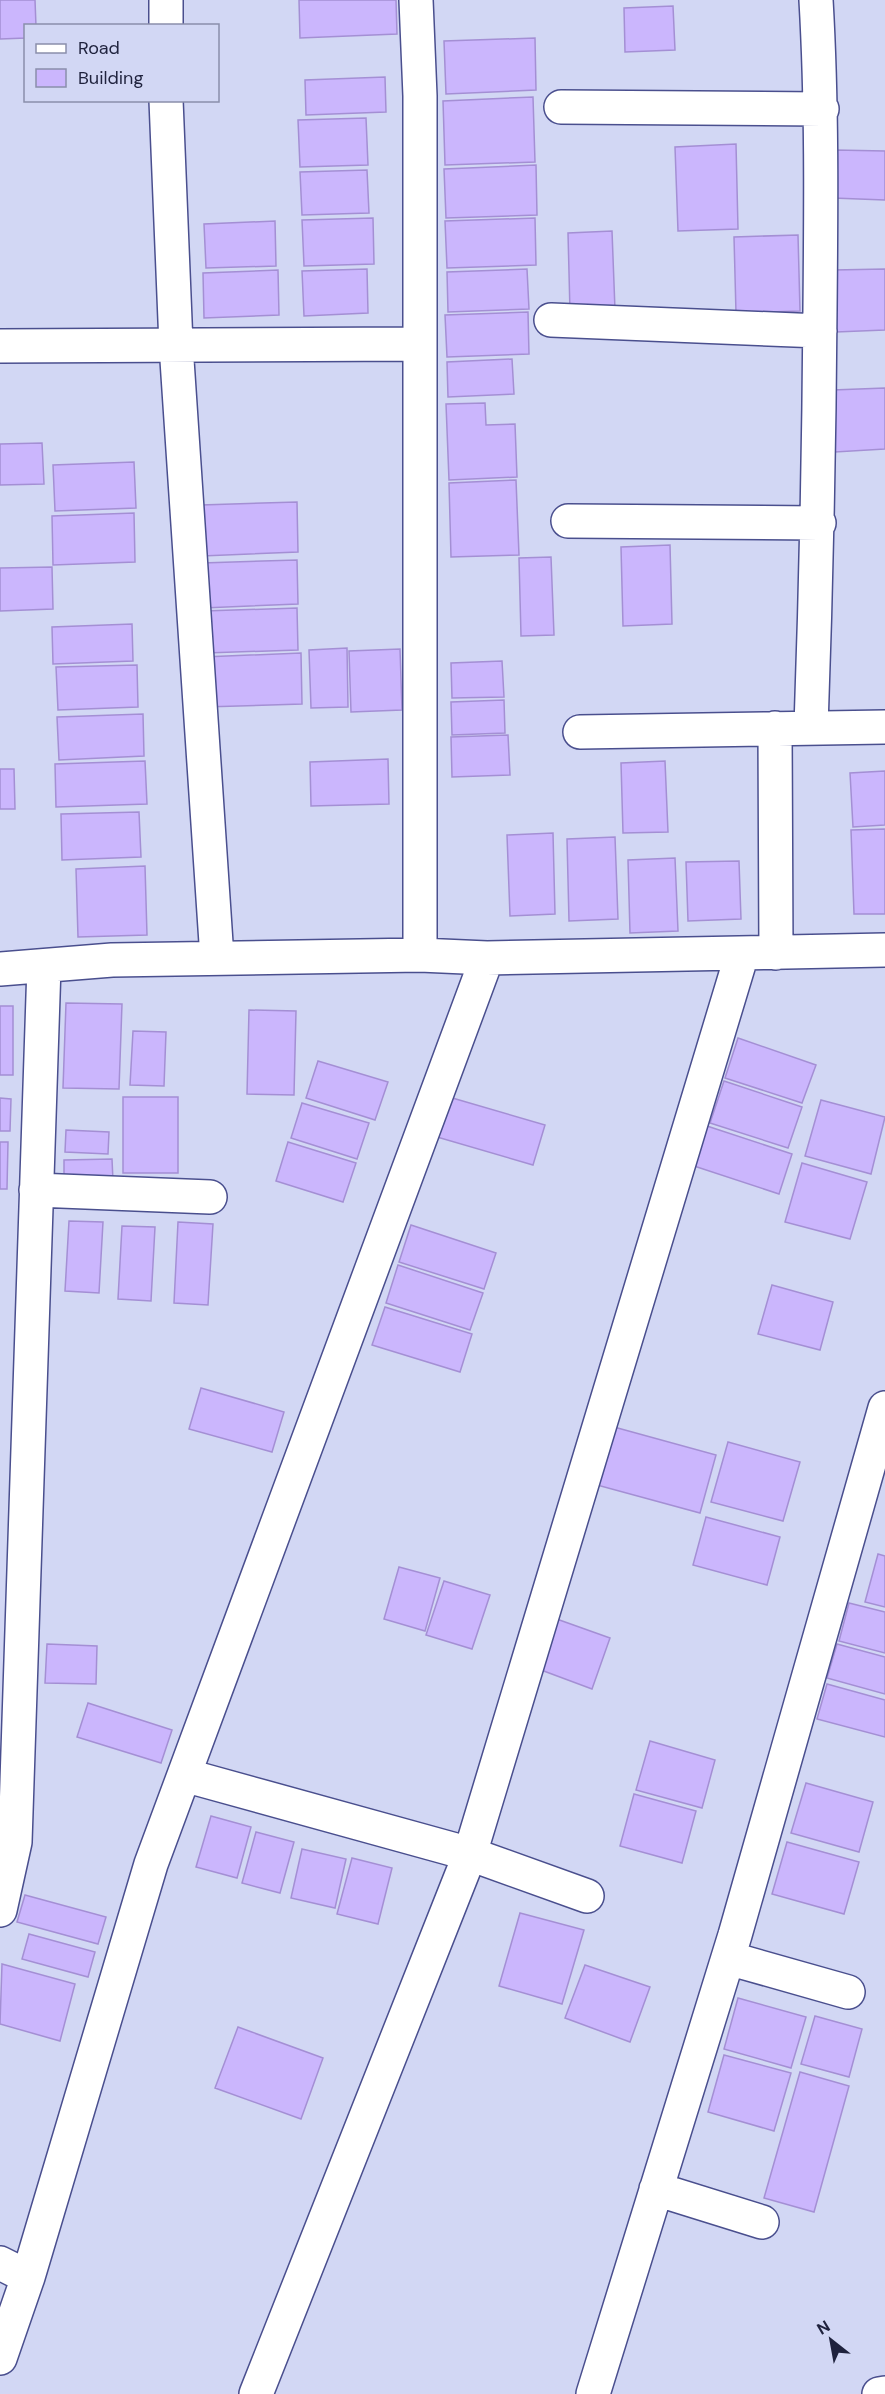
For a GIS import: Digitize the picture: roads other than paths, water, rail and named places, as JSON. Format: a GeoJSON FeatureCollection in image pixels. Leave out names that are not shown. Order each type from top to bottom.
{"type":"FeatureCollection","features":[{"type":"Feature","properties":{"kind":"street"},"geometry":{"type":"LineString","coordinates":[[166,0],[166,24]]}},
{"type":"Feature","properties":{"kind":"street"},"geometry":{"type":"LineString","coordinates":[[416,0],[420,96],[418,344],[420,955]]}},
{"type":"Feature","properties":{"kind":"street"},"geometry":{"type":"LineString","coordinates":[[811,727],[819,523],[822,109],[816,0]]}},
{"type":"Feature","properties":{"kind":"street"},"geometry":{"type":"LineString","coordinates":[[166,102],[176,345],[217,958]]}},
{"type":"Feature","properties":{"kind":"street"},"geometry":{"type":"LineString","coordinates":[[561,107],[822,109]]}},
{"type":"Feature","properties":{"kind":"street"},"geometry":{"type":"LineString","coordinates":[[551,320],[820,332]]}},
{"type":"Feature","properties":{"kind":"street"},"geometry":{"type":"LineString","coordinates":[[0,346],[418,344]]}},
{"type":"Feature","properties":{"kind":"street"},"geometry":{"type":"LineString","coordinates":[[568,522],[819,523]]}},
{"type":"Feature","properties":{"kind":"street"},"geometry":{"type":"LineString","coordinates":[[580,732],[885,727]]}},
{"type":"Feature","properties":{"kind":"street"},"geometry":{"type":"LineString","coordinates":[[775,728],[776,953]]}},
{"type":"Feature","properties":{"kind":"street"},"geometry":{"type":"LineString","coordinates":[[0,969],[112,960],[420,955],[487,958],[885,950]]}},
{"type":"Feature","properties":{"kind":"street"},"geometry":{"type":"LineString","coordinates":[[256,2394],[470,1854],[742,954]]}},
{"type":"Feature","properties":{"kind":"street"},"geometry":{"type":"LineString","coordinates":[[0,2358],[14,2270],[151,1864],[487,958]]}},
{"type":"Feature","properties":{"kind":"street"},"geometry":{"type":"LineString","coordinates":[[0,1910],[15,1842],[44,966]]}},
{"type":"Feature","properties":{"kind":"street"},"geometry":{"type":"LineString","coordinates":[[36,1190],[210,1197]]}},
{"type":"Feature","properties":{"kind":"street"},"geometry":{"type":"LineString","coordinates":[[593,2394],[728,1958],[885,1408]]}},
{"type":"Feature","properties":{"kind":"street"},"geometry":{"type":"LineString","coordinates":[[184,1775],[470,1854],[586,1896]]}},
{"type":"Feature","properties":{"kind":"street"},"geometry":{"type":"LineString","coordinates":[[728,1958],[848,1992]]}},
{"type":"Feature","properties":{"kind":"street"},"geometry":{"type":"LineString","coordinates":[[656,2189],[762,2222]]}},
{"type":"Feature","properties":{"kind":"street"},"geometry":{"type":"LineString","coordinates":[[879,2394],[885,2393]]}}]}
